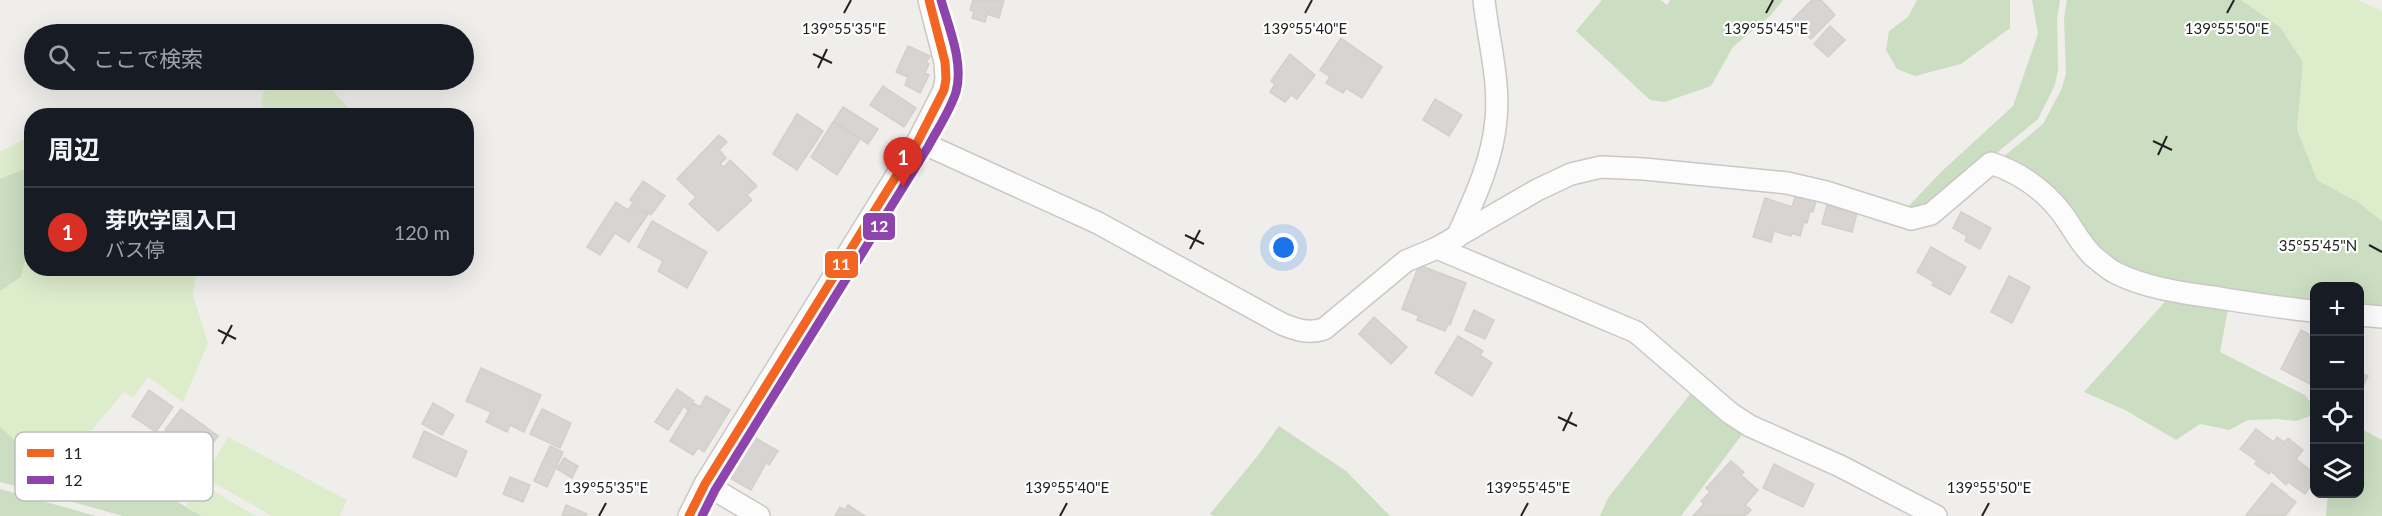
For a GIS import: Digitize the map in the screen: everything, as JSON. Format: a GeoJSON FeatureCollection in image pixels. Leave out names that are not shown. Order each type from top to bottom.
{"type":"FeatureCollection","features":[{"type":"Feature","properties":{"kind":"street"},"geometry":{"type":"LineString","coordinates":[[689,516],[705,484],[918,141],[944,90],[945,62],[929,0]]}},
{"type":"Feature","properties":{"kind":"street"},"geometry":{"type":"LineString","coordinates":[[1457,237],[1476,196],[1494,142],[1497,118],[1484,0]]}},
{"type":"Feature","properties":{"kind":"street"},"geometry":{"type":"LineString","coordinates":[[918,141],[1098,223],[1282,324],[1302,332],[1324,329],[1406,261],[1437,248],[1537,190],[1571,174],[1601,167],[1787,183],[1826,192],[1911,219],[1931,214],[1991,163],[2012,170],[2048,196],[2065,217],[2075,235],[2114,273],[2168,290],[2283,309],[2310,311]]}},
{"type":"Feature","properties":{"kind":"street"},"geometry":{"type":"LineString","coordinates":[[1437,248],[1636,333],[1730,413],[1750,426],[1839,465],[1935,516]]}},
{"type":"Feature","properties":{"kind":"street"},"geometry":{"type":"LineString","coordinates":[[2364,315],[2382,316]]}},
{"type":"Feature","properties":{"kind":"street"},"geometry":{"type":"LineString","coordinates":[[705,484],[759,516]]}},
{"type":"Feature","properties":{"kind":"green space"},"geometry":{"type":"Polygon","coordinates":[[[1602,0],[1661,0],[1667,5],[1670,0],[1783,0],[1771,15],[1733,47],[1711,86],[1665,102],[1650,100],[1576,31],[1602,0]]]}},
{"type":"Feature","properties":{"kind":"green space"},"geometry":{"type":"Polygon","coordinates":[[[1917,0],[2010,0],[2010,28],[1961,64],[1915,76],[1897,69],[1886,50],[1889,31],[1908,17],[1917,0]]]}},
{"type":"Feature","properties":{"kind":"green space"},"geometry":{"type":"Polygon","coordinates":[[[2032,0],[2060,0],[2057,19],[2058,70],[2055,85],[2038,119],[1930,208],[1904,211],[1941,172],[2013,106],[2038,34],[2032,0]]]}},
{"type":"Feature","properties":{"kind":"green space"},"geometry":{"type":"Polygon","coordinates":[[[2067,0],[2241,0],[2280,27],[2303,62],[2297,129],[2317,180],[2358,202],[2382,221],[2382,313],[2364,311],[2364,282],[2310,282],[2310,304],[2127,274],[1997,162],[2043,124],[2062,88],[2066,73],[2064,18],[2067,0]]]}},
{"type":"Feature","properties":{"kind":"green space"},"geometry":{"type":"Polygon","coordinates":[[[2241,0],[2357,0],[2382,11],[2382,221],[2358,202],[2317,180],[2297,129],[2303,62],[2280,27],[2241,0]]]}},
{"type":"Feature","properties":{"kind":"green space"},"geometry":{"type":"Polygon","coordinates":[[[266,90],[332,90],[349,108],[263,108],[261,104],[263,93],[266,90]]]}},
{"type":"Feature","properties":{"kind":"green space"},"geometry":{"type":"Polygon","coordinates":[[[24,139],[24,170],[0,179],[0,152],[24,139]]]}},
{"type":"Feature","properties":{"kind":"green space"},"geometry":{"type":"Polygon","coordinates":[[[24,170],[24,264],[21,277],[0,291],[0,179],[24,170]]]}},
{"type":"Feature","properties":{"kind":"green space"},"geometry":{"type":"Polygon","coordinates":[[[24,264],[24,276],[196,276],[193,295],[208,343],[183,402],[148,377],[133,398],[124,392],[90,432],[15,432],[15,440],[0,427],[0,291],[21,277],[24,264]]]}},
{"type":"Feature","properties":{"kind":"green space"},"geometry":{"type":"Polygon","coordinates":[[[2171,295],[2229,304],[2220,352],[2305,395],[2310,402],[2310,416],[2296,421],[2248,420],[2229,430],[2200,424],[2176,440],[2125,410],[2084,392],[2171,295]]]}},
{"type":"Feature","properties":{"kind":"green space"},"geometry":{"type":"Polygon","coordinates":[[[1695,388],[1747,428],[1681,516],[1600,516],[1608,498],[1695,388]]]}},
{"type":"Feature","properties":{"kind":"green space"},"geometry":{"type":"Polygon","coordinates":[[[1279,426],[1346,471],[1390,516],[1213,516],[1210,514],[1279,426]]]}},
{"type":"Feature","properties":{"kind":"green space"},"geometry":{"type":"Polygon","coordinates":[[[0,427],[15,440],[15,486],[0,482],[0,427]]]}},
{"type":"Feature","properties":{"kind":"green space"},"geometry":{"type":"Polygon","coordinates":[[[2364,430],[2382,440],[2382,516],[2326,516],[2328,498],[2364,498],[2364,430]]]}},
{"type":"Feature","properties":{"kind":"green space"},"geometry":{"type":"Polygon","coordinates":[[[228,437],[347,500],[340,516],[272,516],[213,482],[213,462],[228,437]]]}},
{"type":"Feature","properties":{"kind":"green space"},"geometry":{"type":"Polygon","coordinates":[[[0,489],[15,493],[15,501],[43,501],[96,516],[0,516],[0,489]]]}},
{"type":"Feature","properties":{"kind":"green space"},"geometry":{"type":"Polygon","coordinates":[[[213,491],[256,516],[201,516],[186,506],[189,501],[213,501],[213,491]]]}},
{"type":"Feature","properties":{"kind":"green space"},"geometry":{"type":"Polygon","coordinates":[[[69,501],[176,501],[201,516],[123,516],[69,501]]]}},
{"type":"Feature","properties":{"kind":"building"},"geometry":{"type":"Polygon","coordinates":[[[973,0],[1004,0],[999,18],[987,14],[985,22],[972,18],[974,11],[970,10],[973,0]]]}},
{"type":"Feature","properties":{"kind":"building"},"geometry":{"type":"Polygon","coordinates":[[[1812,0],[1821,0],[1835,15],[1811,39],[1792,20],[1812,0]]]}},
{"type":"Feature","properties":{"kind":"building"},"geometry":{"type":"Polygon","coordinates":[[[1830,26],[1845,40],[1828,57],[1814,44],[1830,26]]]}},
{"type":"Feature","properties":{"kind":"building"},"geometry":{"type":"Polygon","coordinates":[[[1341,38],[1382,67],[1362,98],[1346,88],[1343,93],[1326,83],[1330,77],[1320,70],[1341,38]]]}},
{"type":"Feature","properties":{"kind":"building"},"geometry":{"type":"Polygon","coordinates":[[[908,46],[930,56],[926,63],[929,64],[925,73],[929,75],[920,93],[905,85],[908,77],[896,72],[908,46]]]}},
{"type":"Feature","properties":{"kind":"building"},"geometry":{"type":"Polygon","coordinates":[[[1290,54],[1315,75],[1297,99],[1291,95],[1285,102],[1270,92],[1275,84],[1271,81],[1290,54]]]}},
{"type":"Feature","properties":{"kind":"building"},"geometry":{"type":"Polygon","coordinates":[[[883,86],[916,108],[904,127],[870,105],[883,86]]]}},
{"type":"Feature","properties":{"kind":"building"},"geometry":{"type":"Polygon","coordinates":[[[1435,99],[1462,115],[1449,136],[1423,120],[1435,99]]]}},
{"type":"Feature","properties":{"kind":"building"},"geometry":{"type":"Polygon","coordinates":[[[843,107],[878,129],[868,144],[834,121],[843,107]]]}},
{"type":"Feature","properties":{"kind":"building"},"geometry":{"type":"Polygon","coordinates":[[[797,114],[823,131],[797,170],[773,154],[797,114]]]}},
{"type":"Feature","properties":{"kind":"building"},"geometry":{"type":"Polygon","coordinates":[[[833,122],[860,139],[837,175],[811,157],[833,122]]]}},
{"type":"Feature","properties":{"kind":"building"},"geometry":{"type":"Polygon","coordinates":[[[719,135],[727,142],[719,150],[726,158],[720,164],[724,167],[730,160],[757,186],[747,195],[752,200],[718,231],[689,204],[696,197],[677,179],[719,135]]]}},
{"type":"Feature","properties":{"kind":"building"},"geometry":{"type":"Polygon","coordinates":[[[643,181],[665,196],[651,215],[630,200],[643,181]]]}},
{"type":"Feature","properties":{"kind":"building"},"geometry":{"type":"Polygon","coordinates":[[[1797,191],[1817,197],[1813,212],[1810,211],[1807,223],[1804,222],[1800,236],[1774,231],[1771,242],[1753,237],[1765,198],[1792,207],[1797,191]]]}},
{"type":"Feature","properties":{"kind":"building"},"geometry":{"type":"Polygon","coordinates":[[[616,202],[628,210],[632,204],[648,214],[629,242],[615,233],[600,255],[587,247],[616,202]]]}},
{"type":"Feature","properties":{"kind":"building"},"geometry":{"type":"Polygon","coordinates":[[[1827,205],[1857,213],[1852,232],[1822,224],[1827,205]]]}},
{"type":"Feature","properties":{"kind":"building"},"geometry":{"type":"Polygon","coordinates":[[[1961,212],[1991,228],[1980,249],[1965,241],[1967,236],[1953,228],[1961,212]]]}},
{"type":"Feature","properties":{"kind":"building"},"geometry":{"type":"Polygon","coordinates":[[[652,221],[707,252],[687,288],[658,271],[663,261],[638,247],[652,221]]]}},
{"type":"Feature","properties":{"kind":"building"},"geometry":{"type":"Polygon","coordinates":[[[1931,247],[1966,267],[1950,295],[1932,285],[1934,282],[1917,272],[1931,247]]]}},
{"type":"Feature","properties":{"kind":"building"},"geometry":{"type":"Polygon","coordinates":[[[1419,265],[1466,283],[1450,325],[1448,324],[1445,331],[1417,320],[1419,316],[1402,309],[1419,265]]]}},
{"type":"Feature","properties":{"kind":"building"},"geometry":{"type":"Polygon","coordinates":[[[2009,276],[2030,287],[2012,323],[1991,312],[2009,276]]]}},
{"type":"Feature","properties":{"kind":"building"},"geometry":{"type":"Polygon","coordinates":[[[1474,310],[1494,320],[1485,339],[1465,330],[1474,310]]]}},
{"type":"Feature","properties":{"kind":"building"},"geometry":{"type":"Polygon","coordinates":[[[1374,317],[1407,347],[1391,364],[1359,334],[1374,317]]]}},
{"type":"Feature","properties":{"kind":"building"},"geometry":{"type":"Polygon","coordinates":[[[2301,330],[2310,335],[2310,384],[2281,369],[2301,330]]]}},
{"type":"Feature","properties":{"kind":"building"},"geometry":{"type":"Polygon","coordinates":[[[1458,336],[1483,351],[1480,355],[1492,363],[1472,396],[1435,373],[1458,336]]]}},
{"type":"Feature","properties":{"kind":"building"},"geometry":{"type":"Polygon","coordinates":[[[481,368],[541,395],[524,432],[510,425],[507,432],[486,422],[491,412],[466,401],[481,368]]]}},
{"type":"Feature","properties":{"kind":"building"},"geometry":{"type":"Polygon","coordinates":[[[677,389],[694,401],[688,410],[684,406],[668,430],[655,422],[677,389]]]}},
{"type":"Feature","properties":{"kind":"building"},"geometry":{"type":"Polygon","coordinates":[[[149,390],[173,407],[156,432],[132,416],[149,390]]]}},
{"type":"Feature","properties":{"kind":"building"},"geometry":{"type":"Polygon","coordinates":[[[706,396],[730,410],[704,452],[698,448],[693,455],[670,441],[693,403],[700,407],[706,396]]]}},
{"type":"Feature","properties":{"kind":"building"},"geometry":{"type":"Polygon","coordinates":[[[433,403],[454,415],[442,435],[422,424],[433,403]]]}},
{"type":"Feature","properties":{"kind":"building"},"geometry":{"type":"Polygon","coordinates":[[[181,409],[213,432],[168,432],[165,430],[181,409]]]}},
{"type":"Feature","properties":{"kind":"building"},"geometry":{"type":"Polygon","coordinates":[[[542,409],[571,423],[560,448],[530,434],[542,409]]]}},
{"type":"Feature","properties":{"kind":"building"},"geometry":{"type":"Polygon","coordinates":[[[2256,429],[2274,442],[2277,437],[2284,442],[2288,438],[2303,450],[2296,459],[2310,470],[2310,487],[2305,494],[2288,482],[2286,485],[2271,471],[2269,474],[2255,464],[2257,461],[2240,449],[2256,429]]]}},
{"type":"Feature","properties":{"kind":"building"},"geometry":{"type":"Polygon","coordinates":[[[424,431],[467,451],[456,477],[413,457],[424,431]]]}},
{"type":"Feature","properties":{"kind":"building"},"geometry":{"type":"Polygon","coordinates":[[[213,432],[218,436],[213,443],[213,432]]]}},
{"type":"Feature","properties":{"kind":"building"},"geometry":{"type":"Polygon","coordinates":[[[754,437],[778,451],[769,465],[766,463],[751,490],[730,478],[754,437]]]}},
{"type":"Feature","properties":{"kind":"building"},"geometry":{"type":"Polygon","coordinates":[[[550,446],[563,452],[547,487],[534,481],[550,446]]]}},
{"type":"Feature","properties":{"kind":"building"},"geometry":{"type":"Polygon","coordinates":[[[564,458],[578,466],[572,478],[557,469],[564,458]]]}},
{"type":"Feature","properties":{"kind":"building"},"geometry":{"type":"Polygon","coordinates":[[[1731,461],[1744,472],[1741,475],[1758,490],[1745,505],[1751,510],[1745,516],[1693,516],[1704,504],[1701,501],[1710,492],[1706,488],[1731,461]]]}},
{"type":"Feature","properties":{"kind":"building"},"geometry":{"type":"Polygon","coordinates":[[[1774,464],[1814,484],[1803,507],[1763,488],[1774,464]]]}},
{"type":"Feature","properties":{"kind":"building"},"geometry":{"type":"Polygon","coordinates":[[[510,477],[530,485],[523,502],[503,494],[510,477]]]}},
{"type":"Feature","properties":{"kind":"building"},"geometry":{"type":"Polygon","coordinates":[[[2272,483],[2296,502],[2285,516],[2246,515],[2272,483]]]}},
{"type":"Feature","properties":{"kind":"building"},"geometry":{"type":"Polygon","coordinates":[[[566,505],[587,514],[586,516],[562,516],[566,505]]]}},
{"type":"Feature","properties":{"kind":"building"},"geometry":{"type":"Polygon","coordinates":[[[848,505],[865,516],[835,516],[840,507],[845,510],[848,505]]]}},
{"type":"Feature","properties":{"kind":"transit line","name":"11"},"geometry":{"type":"LineString","coordinates":[[689,516],[705,484],[918,141],[944,90],[945,62],[929,0]]}},
{"type":"Feature","properties":{"kind":"transit line","name":"12"},"geometry":{"type":"LineString","coordinates":[[702,516],[715,490],[928,147],[950,106],[956,92],[958,69],[941,0]]}},
{"type":"Feature","properties":{"kind":"place","name":"芽吹学園入口"},"geometry":{"type":"Point","coordinates":[903,187]}}]}
